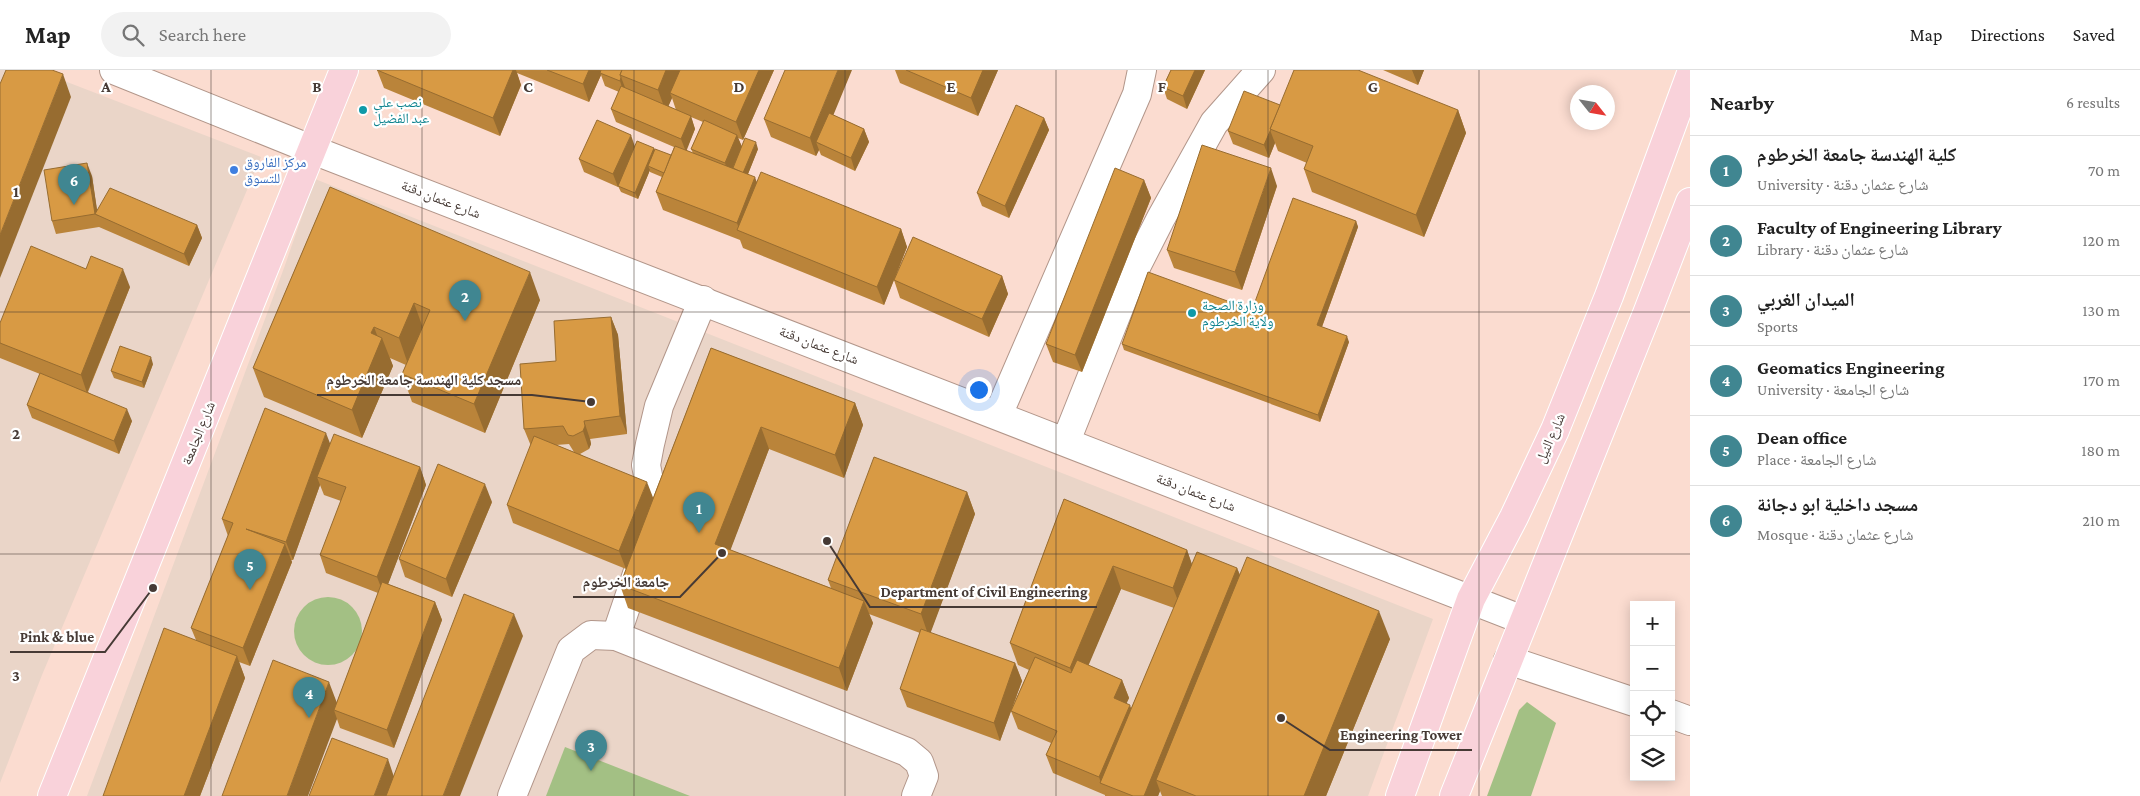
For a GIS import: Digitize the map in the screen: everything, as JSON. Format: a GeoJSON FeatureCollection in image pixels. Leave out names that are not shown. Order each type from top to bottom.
{"type":"FeatureCollection","features":[{"type":"Feature","properties":{"kind":"main road","name":"شارع الجامعة"},"geometry":{"type":"LineString","coordinates":[[52,796],[344,70]]}},
{"type":"Feature","properties":{"kind":"main road","name":"شارع النيل"},"geometry":{"type":"LineString","coordinates":[[1400,796],[1471,599],[1514,517],[1555,430],[1608,296],[1690,76]]}},
{"type":"Feature","properties":{"kind":"main road"},"geometry":{"type":"LineString","coordinates":[[1454,796],[1690,202]]}},
{"type":"Feature","properties":{"kind":"street","name":"شارع عثمان دقنة"},"geometry":{"type":"LineString","coordinates":[[114,70],[313,150],[1523,620]]}},
{"type":"Feature","properties":{"kind":"street"},"geometry":{"type":"LineString","coordinates":[[998,415],[1137,94],[1142,70]]}},
{"type":"Feature","properties":{"kind":"street"},"geometry":{"type":"LineString","coordinates":[[1066,442],[1132,273],[1214,122],[1261,70]]}},
{"type":"Feature","properties":{"kind":"street"},"geometry":{"type":"LineString","coordinates":[[616,636],[658,512],[658,497],[649,481],[646,465],[659,406],[703,300]]}},
{"type":"Feature","properties":{"kind":"street"},"geometry":{"type":"LineString","coordinates":[[512,796],[571,650],[591,635],[616,636],[907,752],[919,762],[924,776],[916,796]]}},
{"type":"Feature","properties":{"kind":"street"},"geometry":{"type":"LineString","coordinates":[[1508,660],[1630,701]]}},
{"type":"Feature","properties":{"kind":"street"},"geometry":{"type":"LineString","coordinates":[[1675,715],[1690,721]]}},
{"type":"Feature","properties":{"kind":"shaded area"},"geometry":{"type":"Polygon","coordinates":[[[0,70],[36,70],[261,157],[42,675],[0,783],[0,70]]]}},
{"type":"Feature","properties":{"kind":"shaded area"},"geometry":{"type":"Polygon","coordinates":[[[315,179],[1433,619],[1368,796],[87,796],[284,268],[315,179]]]}},
{"type":"Feature","properties":{"kind":"green space"},"geometry":{"type":"Polygon","coordinates":[[[328,597],[341,599],[352,607],[360,618],[362,631],[360,644],[352,655],[341,663],[328,665],[315,663],[304,655],[296,644],[294,631],[296,618],[304,607],[315,599],[328,597]]]}},
{"type":"Feature","properties":{"kind":"green space"},"geometry":{"type":"Polygon","coordinates":[[[1527,702],[1556,723],[1531,796],[1487,796],[1519,710],[1527,702]]]}},
{"type":"Feature","properties":{"kind":"green space"},"geometry":{"type":"Polygon","coordinates":[[[565,747],[690,796],[546,796],[565,747]]]}},
{"type":"Feature","properties":{"kind":"building"},"geometry":{"type":"Polygon","coordinates":[[[6,70],[52,70],[63,74],[0,235],[0,84],[6,70]]]}},
{"type":"Feature","properties":{"kind":"building"},"geometry":{"type":"Polygon","coordinates":[[[377,70],[513,70],[493,118],[377,70]]]}},
{"type":"Feature","properties":{"kind":"building"},"geometry":{"type":"Polygon","coordinates":[[[547,70],[589,70],[583,84],[547,70]]]}},
{"type":"Feature","properties":{"kind":"building"},"geometry":{"type":"Polygon","coordinates":[[[601,70],[622,70],[620,81],[600,73],[601,70]]]}},
{"type":"Feature","properties":{"kind":"building"},"geometry":{"type":"Polygon","coordinates":[[[622,70],[666,70],[658,90],[620,75],[622,70]]]}},
{"type":"Feature","properties":{"kind":"building"},"geometry":{"type":"Polygon","coordinates":[[[680,70],[759,70],[736,122],[670,93],[680,70]]]}},
{"type":"Feature","properties":{"kind":"building"},"geometry":{"type":"Polygon","coordinates":[[[785,70],[838,70],[810,138],[764,119],[785,70]]]}},
{"type":"Feature","properties":{"kind":"building"},"geometry":{"type":"Polygon","coordinates":[[[906,70],[983,70],[971,98],[906,70]]]}},
{"type":"Feature","properties":{"kind":"building"},"geometry":{"type":"Polygon","coordinates":[[[1171,70],[1195,70],[1183,96],[1163,87],[1171,70]]]}},
{"type":"Feature","properties":{"kind":"building"},"geometry":{"type":"Polygon","coordinates":[[[1294,70],[1358,70],[1458,110],[1416,215],[1304,169],[1313,146],[1270,129],[1294,70]]]}},
{"type":"Feature","properties":{"kind":"building"},"geometry":{"type":"Polygon","coordinates":[[[621,86],[691,116],[681,139],[611,109],[621,86]]]}},
{"type":"Feature","properties":{"kind":"building"},"geometry":{"type":"Polygon","coordinates":[[[1244,91],[1280,105],[1264,145],[1228,131],[1244,91]]]}},
{"type":"Feature","properties":{"kind":"building"},"geometry":{"type":"Polygon","coordinates":[[[1016,105],[1044,118],[1005,206],[977,193],[1016,105]]]}},
{"type":"Feature","properties":{"kind":"building"},"geometry":{"type":"Polygon","coordinates":[[[829,113],[864,129],[851,158],[816,142],[829,113]]]}},
{"type":"Feature","properties":{"kind":"building"},"geometry":{"type":"Polygon","coordinates":[[[597,120],[631,135],[613,174],[579,159],[597,120]]]}},
{"type":"Feature","properties":{"kind":"building"},"geometry":{"type":"Polygon","coordinates":[[[704,120],[737,135],[725,163],[691,149],[704,120]]]}},
{"type":"Feature","properties":{"kind":"building"},"geometry":{"type":"Polygon","coordinates":[[[745,138],[756,142],[743,173],[733,168],[745,138]]]}},
{"type":"Feature","properties":{"kind":"building"},"geometry":{"type":"Polygon","coordinates":[[[637,141],[654,148],[635,193],[618,186],[637,141]]]}},
{"type":"Feature","properties":{"kind":"building"},"geometry":{"type":"Polygon","coordinates":[[[1202,145],[1271,168],[1235,272],[1167,250],[1202,145]]]}},
{"type":"Feature","properties":{"kind":"building"},"geometry":{"type":"Polygon","coordinates":[[[675,146],[755,177],[737,223],[656,192],[675,146]]]}},
{"type":"Feature","properties":{"kind":"building"},"geometry":{"type":"Polygon","coordinates":[[[655,149],[671,155],[664,173],[648,166],[655,149]]]}},
{"type":"Feature","properties":{"kind":"building"},"geometry":{"type":"Polygon","coordinates":[[[87,163],[95,214],[52,221],[44,170],[87,163]]]}},
{"type":"Feature","properties":{"kind":"building"},"geometry":{"type":"Polygon","coordinates":[[[1115,168],[1144,180],[1075,355],[1046,344],[1115,168]]]}},
{"type":"Feature","properties":{"kind":"building"},"geometry":{"type":"Polygon","coordinates":[[[761,172],[901,229],[877,287],[737,230],[761,172]]]}},
{"type":"Feature","properties":{"kind":"building"},"geometry":{"type":"Polygon","coordinates":[[[330,187],[530,272],[474,404],[402,374],[430,310],[414,303],[399,338],[374,327],[371,333],[382,338],[352,410],[253,368],[330,187]]]}},
{"type":"Feature","properties":{"kind":"building"},"geometry":{"type":"Polygon","coordinates":[[[110,188],[197,225],[184,254],[95,214],[110,188]]]}},
{"type":"Feature","properties":{"kind":"building","name":"وزارة الصحة ولاية الخرطوم"},"geometry":{"type":"Polygon","coordinates":[[[1293,198],[1356,221],[1317,325],[1347,336],[1318,415],[1122,344],[1148,272],[1252,310],[1293,198]]]}},
{"type":"Feature","properties":{"kind":"building"},"geometry":{"type":"Polygon","coordinates":[[[913,237],[1002,276],[982,319],[894,280],[913,237]]]}},
{"type":"Feature","properties":{"kind":"building"},"geometry":{"type":"Polygon","coordinates":[[[31,246],[86,269],[91,256],[123,269],[81,375],[0,343],[0,323],[31,246]]]}},
{"type":"Feature","properties":{"kind":"building"},"geometry":{"type":"Polygon","coordinates":[[[611,317],[620,416],[584,421],[583,431],[573,436],[568,435],[563,426],[524,429],[520,364],[556,361],[554,321],[611,317]]]}},
{"type":"Feature","properties":{"kind":"building"},"geometry":{"type":"Polygon","coordinates":[[[120,346],[151,357],[142,382],[111,371],[120,346]]]}},
{"type":"Feature","properties":{"kind":"building"},"geometry":{"type":"Polygon","coordinates":[[[711,348],[855,403],[835,455],[761,427],[715,544],[864,601],[839,668],[620,585],[711,348]]]}},
{"type":"Feature","properties":{"kind":"building"},"geometry":{"type":"Polygon","coordinates":[[[40,373],[127,409],[114,441],[27,405],[40,373]]]}},
{"type":"Feature","properties":{"kind":"building"},"geometry":{"type":"Polygon","coordinates":[[[265,408],[326,433],[286,542],[246,529],[285,544],[243,648],[191,628],[233,523],[222,519],[265,408]]]}},
{"type":"Feature","properties":{"kind":"building"},"geometry":{"type":"Polygon","coordinates":[[[334,434],[420,467],[377,577],[320,555],[346,487],[317,477],[334,434]]]}},
{"type":"Feature","properties":{"kind":"building"},"geometry":{"type":"Polygon","coordinates":[[[534,436],[647,482],[619,551],[507,505],[534,436]]]}},
{"type":"Feature","properties":{"kind":"building"},"geometry":{"type":"Polygon","coordinates":[[[874,457],[967,492],[921,614],[828,580],[874,457]]]}},
{"type":"Feature","properties":{"kind":"building"},"geometry":{"type":"Polygon","coordinates":[[[438,464],[485,484],[446,579],[399,559],[438,464]]]}},
{"type":"Feature","properties":{"kind":"building"},"geometry":{"type":"Polygon","coordinates":[[[1064,499],[1187,550],[1173,588],[1113,566],[1070,668],[1010,643],[1064,499]]]}},
{"type":"Feature","properties":{"kind":"building"},"geometry":{"type":"Polygon","coordinates":[[[1197,552],[1237,568],[1144,796],[1133,796],[1100,783],[1197,552]]]}},
{"type":"Feature","properties":{"kind":"building"},"geometry":{"type":"Polygon","coordinates":[[[1247,557],[1379,611],[1304,796],[1196,796],[1156,780],[1247,557]]]}},
{"type":"Feature","properties":{"kind":"building"},"geometry":{"type":"Polygon","coordinates":[[[382,582],[435,602],[387,730],[334,710],[382,582]]]}},
{"type":"Feature","properties":{"kind":"building"},"geometry":{"type":"Polygon","coordinates":[[[464,594],[514,614],[443,796],[386,796],[464,594]]]}},
{"type":"Feature","properties":{"kind":"building"},"geometry":{"type":"Polygon","coordinates":[[[164,628],[237,656],[184,796],[103,796],[164,628]]]}},
{"type":"Feature","properties":{"kind":"building"},"geometry":{"type":"Polygon","coordinates":[[[921,629],[1015,663],[994,723],[900,689],[921,629]]]}},
{"type":"Feature","properties":{"kind":"building"},"geometry":{"type":"Polygon","coordinates":[[[1035,657],[1071,673],[1077,660],[1122,680],[1114,698],[1130,705],[1099,777],[1046,755],[1057,731],[1011,711],[1035,657]]]}},
{"type":"Feature","properties":{"kind":"building"},"geometry":{"type":"Polygon","coordinates":[[[273,660],[329,682],[287,796],[222,796],[273,660]]]}},
{"type":"Feature","properties":{"kind":"building"},"geometry":{"type":"Polygon","coordinates":[[[332,738],[388,759],[374,796],[309,796],[332,738]]]}},
{"type":"Feature","properties":{"kind":"place","name":"نصب علي عبد الفضيل"},"geometry":{"type":"Point","coordinates":[363,110]}},
{"type":"Feature","properties":{"kind":"place","name":"مركز الفاروق للتسوق"},"geometry":{"type":"Point","coordinates":[234,170]}},
{"type":"Feature","properties":{"kind":"place","name":"مسجد داخلية ابو دجانة"},"geometry":{"type":"Point","coordinates":[74,205]}},
{"type":"Feature","properties":{"kind":"place","name":"وزارة الصحة ولاية الخرطوم"},"geometry":{"type":"Point","coordinates":[1192,313]}},
{"type":"Feature","properties":{"kind":"place","name":"Faculty of Engineering Library"},"geometry":{"type":"Point","coordinates":[465,321]}},
{"type":"Feature","properties":{"kind":"place","name":"مسجد كلية الهندسة جامعة الخرطوم"},"geometry":{"type":"Point","coordinates":[591,402]}},
{"type":"Feature","properties":{"kind":"place","name":"كلية الهندسة جامعة الخرطوم"},"geometry":{"type":"Point","coordinates":[699,533]}},
{"type":"Feature","properties":{"kind":"place","name":"Department of Civil Engineering"},"geometry":{"type":"Point","coordinates":[827,541]}},
{"type":"Feature","properties":{"kind":"place","name":"جامعة الخرطوم"},"geometry":{"type":"Point","coordinates":[722,553]}},
{"type":"Feature","properties":{"kind":"place","name":"Pink & blue"},"geometry":{"type":"Point","coordinates":[153,588]}},
{"type":"Feature","properties":{"kind":"place","name":"Dean office"},"geometry":{"type":"Point","coordinates":[250,590]}},
{"type":"Feature","properties":{"kind":"place","name":"Geomatics Engineering"},"geometry":{"type":"Point","coordinates":[309,718]}},
{"type":"Feature","properties":{"kind":"place","name":"Engineering Tower"},"geometry":{"type":"Point","coordinates":[1281,718]}},
{"type":"Feature","properties":{"kind":"place","name":"الميدان الغربي"},"geometry":{"type":"Point","coordinates":[591,771]}}]}
